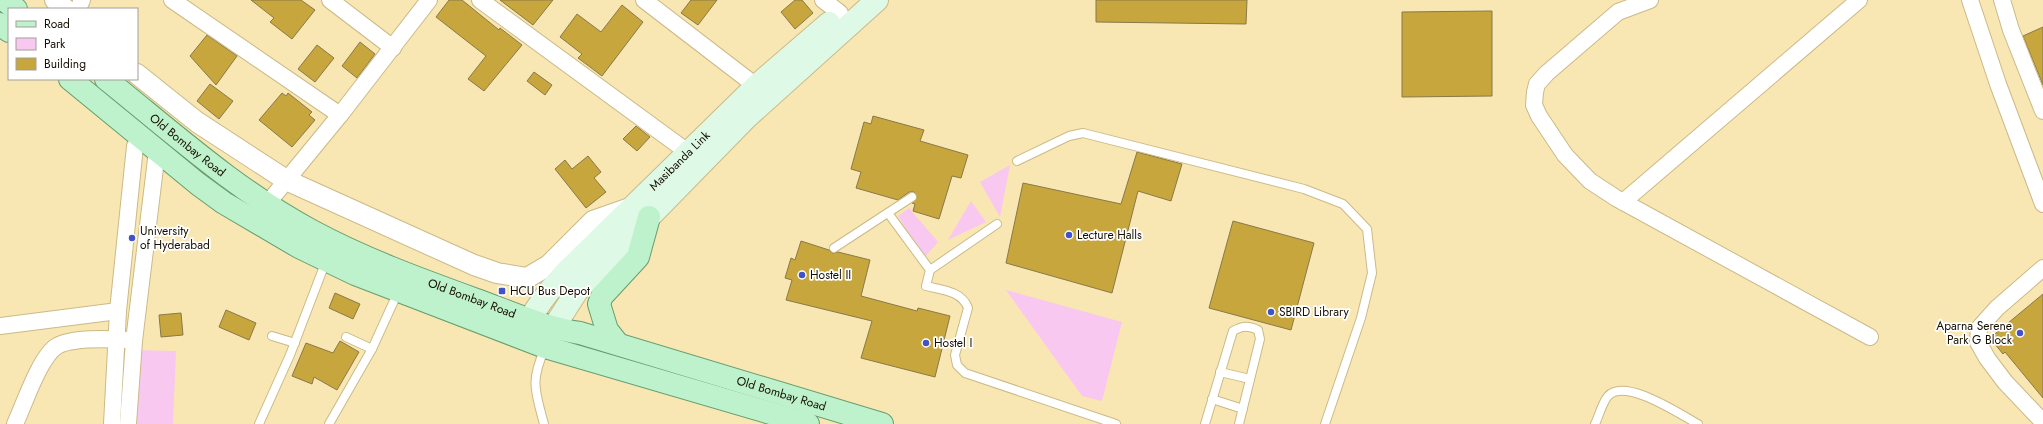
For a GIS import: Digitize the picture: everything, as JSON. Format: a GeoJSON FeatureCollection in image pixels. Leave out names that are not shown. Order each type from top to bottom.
{"type":"FeatureCollection","features":[{"type":"Feature","properties":{"kind":"main road"},"geometry":{"type":"LineString","coordinates":[[545,347],[554,327],[577,292],[641,212],[877,0]]}},
{"type":"Feature","properties":{"kind":"main road","name":"Masibanda Link"},"geometry":{"type":"LineString","coordinates":[[525,328],[553,286],[641,212],[689,153],[756,86],[848,6]]}},
{"type":"Feature","properties":{"kind":"main road"},"geometry":{"type":"LineString","coordinates":[[0,24],[8,30]]}},
{"type":"Feature","properties":{"kind":"main road","name":"Old Bombay Road"},"geometry":{"type":"LineString","coordinates":[[71,80],[224,203],[261,226],[326,260],[398,292],[525,328],[554,327],[618,344],[882,424]]}},
{"type":"Feature","properties":{"kind":"main road","name":"Old Bombay Road"},"geometry":{"type":"LineString","coordinates":[[107,80],[240,185],[267,204],[312,231],[365,257],[525,328],[545,347],[808,424]]}},
{"type":"Feature","properties":{"kind":"main road"},"geometry":{"type":"LineString","coordinates":[[618,344],[607,330],[599,304],[602,296],[638,257],[641,212]]}},
{"type":"Feature","properties":{"kind":"street"},"geometry":{"type":"LineString","coordinates":[[55,0],[64,8]]}},
{"type":"Feature","properties":{"kind":"street"},"geometry":{"type":"LineString","coordinates":[[172,0],[340,115]]}},
{"type":"Feature","properties":{"kind":"street"},"geometry":{"type":"LineString","coordinates":[[330,0],[393,48]]}},
{"type":"Feature","properties":{"kind":"street"},"geometry":{"type":"LineString","coordinates":[[267,204],[340,115],[429,0]]}},
{"type":"Feature","properties":{"kind":"street"},"geometry":{"type":"LineString","coordinates":[[480,0],[689,153]]}},
{"type":"Feature","properties":{"kind":"street"},"geometry":{"type":"LineString","coordinates":[[644,0],[756,86]]}},
{"type":"Feature","properties":{"kind":"street"},"geometry":{"type":"LineString","coordinates":[[823,0],[848,6]]}},
{"type":"Feature","properties":{"kind":"street"},"geometry":{"type":"LineString","coordinates":[[1650,0],[1618,12],[1547,72],[1537,84],[1535,92],[1534,105],[1539,116],[1565,155],[1590,182],[1623,202],[1870,337]]}},
{"type":"Feature","properties":{"kind":"street"},"geometry":{"type":"LineString","coordinates":[[1623,202],[1859,0]]}},
{"type":"Feature","properties":{"kind":"street"},"geometry":{"type":"LineString","coordinates":[[1970,0],[1998,84],[2043,204]]}},
{"type":"Feature","properties":{"kind":"street"},"geometry":{"type":"LineString","coordinates":[[2002,0],[2011,30],[2043,111]]}},
{"type":"Feature","properties":{"kind":"street"},"geometry":{"type":"LineString","coordinates":[[138,75],[197,122],[286,180],[474,265],[497,273],[527,278],[549,265],[593,221],[641,212]]}},
{"type":"Feature","properties":{"kind":"street"},"geometry":{"type":"LineString","coordinates":[[112,424],[118,311],[135,146],[149,144],[128,424]]}},
{"type":"Feature","properties":{"kind":"street"},"geometry":{"type":"LineString","coordinates":[[2043,268],[1997,308],[1979,328],[1978,342],[2005,382],[2043,422]]}},
{"type":"Feature","properties":{"kind":"street"},"geometry":{"type":"LineString","coordinates":[[0,326],[118,311]]}},
{"type":"Feature","properties":{"kind":"street"},"geometry":{"type":"LineString","coordinates":[[15,424],[45,356],[57,346],[73,341],[134,341]]}},
{"type":"Feature","properties":{"kind":"lane"},"geometry":{"type":"LineString","coordinates":[[1017,161],[1069,136],[1082,133],[1304,190],[1343,204],[1367,229],[1372,273],[1362,318],[1325,424]]}},
{"type":"Feature","properties":{"kind":"lane"},"geometry":{"type":"LineString","coordinates":[[834,248],[912,197]]}},
{"type":"Feature","properties":{"kind":"lane"},"geometry":{"type":"LineString","coordinates":[[888,213],[930,270]]}},
{"type":"Feature","properties":{"kind":"lane"},"geometry":{"type":"LineString","coordinates":[[997,224],[930,270],[926,286],[961,296],[968,308],[955,355],[957,365],[965,373],[1116,424]]}},
{"type":"Feature","properties":{"kind":"lane"},"geometry":{"type":"LineString","coordinates":[[259,424],[295,343],[326,260]]}},
{"type":"Feature","properties":{"kind":"lane"},"geometry":{"type":"LineString","coordinates":[[329,424],[372,349],[398,292]]}},
{"type":"Feature","properties":{"kind":"lane"},"geometry":{"type":"LineString","coordinates":[[1205,424],[1233,331],[1242,326],[1252,327],[1258,330],[1260,339],[1239,424]]}},
{"type":"Feature","properties":{"kind":"lane"},"geometry":{"type":"LineString","coordinates":[[272,336],[295,343]]}},
{"type":"Feature","properties":{"kind":"lane"},"geometry":{"type":"LineString","coordinates":[[346,337],[372,349]]}},
{"type":"Feature","properties":{"kind":"lane"},"geometry":{"type":"LineString","coordinates":[[544,424],[535,390],[536,368],[545,347]]}},
{"type":"Feature","properties":{"kind":"lane"},"geometry":{"type":"LineString","coordinates":[[1220,372],[1250,380]]}},
{"type":"Feature","properties":{"kind":"lane"},"geometry":{"type":"LineString","coordinates":[[1595,424],[1609,396],[1620,390],[1640,393],[1698,424]]}},
{"type":"Feature","properties":{"kind":"lane"},"geometry":{"type":"LineString","coordinates":[[1212,398],[1243,409]]}},
{"type":"Feature","properties":{"kind":"green space"},"geometry":{"type":"Polygon","coordinates":[[[1010,165],[1000,217],[980,182],[1010,165]]]}},
{"type":"Feature","properties":{"kind":"green space"},"geometry":{"type":"Polygon","coordinates":[[[971,201],[986,222],[948,240],[971,201]]]}},
{"type":"Feature","properties":{"kind":"green space"},"geometry":{"type":"Polygon","coordinates":[[[909,208],[938,242],[924,258],[898,216],[909,208]]]}},
{"type":"Feature","properties":{"kind":"green space"},"geometry":{"type":"Polygon","coordinates":[[[1006,290],[1122,322],[1102,401],[1082,396],[1006,290]]]}},
{"type":"Feature","properties":{"kind":"green space"},"geometry":{"type":"Polygon","coordinates":[[[131,350],[176,351],[173,424],[129,424],[131,350]]]}},
{"type":"Feature","properties":{"kind":"building"},"geometry":{"type":"Polygon","coordinates":[[[251,0],[301,0],[315,10],[292,39],[270,22],[274,18],[251,0]]]}},
{"type":"Feature","properties":{"kind":"building"},"geometry":{"type":"Polygon","coordinates":[[[449,0],[462,0],[499,30],[500,28],[522,45],[484,91],[468,79],[486,56],[436,17],[449,0]]]}},
{"type":"Feature","properties":{"kind":"building"},"geometry":{"type":"Polygon","coordinates":[[[500,0],[553,0],[533,25],[500,0]]]}},
{"type":"Feature","properties":{"kind":"building"},"geometry":{"type":"Polygon","coordinates":[[[691,0],[717,0],[698,25],[681,13],[691,0]]]}},
{"type":"Feature","properties":{"kind":"building"},"geometry":{"type":"Polygon","coordinates":[[[795,0],[802,0],[813,13],[795,29],[781,12],[795,0]]]}},
{"type":"Feature","properties":{"kind":"building"},"geometry":{"type":"Polygon","coordinates":[[[1096,0],[1247,0],[1246,24],[1096,22],[1096,0]]]}},
{"type":"Feature","properties":{"kind":"building"},"geometry":{"type":"Polygon","coordinates":[[[622,5],[643,22],[602,76],[578,58],[582,54],[560,37],[577,14],[601,32],[622,5]]]}},
{"type":"Feature","properties":{"kind":"building"},"geometry":{"type":"Polygon","coordinates":[[[1492,11],[1492,96],[1402,97],[1402,12],[1492,11]]]}},
{"type":"Feature","properties":{"kind":"building"},"geometry":{"type":"Polygon","coordinates":[[[2043,27],[2043,85],[2023,36],[2043,27]]]}},
{"type":"Feature","properties":{"kind":"building"},"geometry":{"type":"Polygon","coordinates":[[[207,35],[237,56],[216,85],[190,56],[207,35]]]}},
{"type":"Feature","properties":{"kind":"building"},"geometry":{"type":"Polygon","coordinates":[[[360,42],[375,54],[357,78],[342,66],[360,42]]]}},
{"type":"Feature","properties":{"kind":"building"},"geometry":{"type":"Polygon","coordinates":[[[317,45],[334,58],[315,82],[298,69],[317,45]]]}},
{"type":"Feature","properties":{"kind":"building"},"geometry":{"type":"Polygon","coordinates":[[[534,72],[552,85],[545,95],[527,81],[534,72]]]}},
{"type":"Feature","properties":{"kind":"building"},"geometry":{"type":"Polygon","coordinates":[[[210,84],[233,101],[219,119],[197,101],[210,84]]]}},
{"type":"Feature","properties":{"kind":"building"},"geometry":{"type":"Polygon","coordinates":[[[282,93],[286,96],[288,93],[312,112],[309,115],[315,120],[292,147],[259,120],[282,93]]]}},
{"type":"Feature","properties":{"kind":"building"},"geometry":{"type":"Polygon","coordinates":[[[873,116],[924,130],[920,141],[968,155],[961,178],[952,176],[939,219],[913,211],[915,204],[912,203],[917,197],[914,192],[909,192],[898,200],[856,188],[861,172],[851,169],[864,122],[871,124],[873,116]]]}},
{"type":"Feature","properties":{"kind":"building"},"geometry":{"type":"Polygon","coordinates":[[[636,126],[650,137],[637,151],[623,139],[636,126]]]}},
{"type":"Feature","properties":{"kind":"building","name":"Lecture Halls"},"geometry":{"type":"Polygon","coordinates":[[[1137,152],[1182,164],[1171,201],[1138,191],[1112,293],[1006,263],[1023,183],[1121,204],[1137,152]]]}},
{"type":"Feature","properties":{"kind":"building"},"geometry":{"type":"Polygon","coordinates":[[[588,156],[601,172],[594,178],[606,192],[586,208],[555,169],[565,160],[572,169],[588,156]]]}},
{"type":"Feature","properties":{"kind":"building"},"geometry":{"type":"Polygon","coordinates":[[[1233,221],[1314,243],[1291,330],[1209,308],[1233,221]]]}},
{"type":"Feature","properties":{"kind":"building"},"geometry":{"type":"Polygon","coordinates":[[[801,241],[829,250],[832,253],[838,252],[870,260],[861,296],[917,311],[918,308],[950,316],[935,377],[861,358],[872,321],[786,300],[792,280],[785,278],[791,258],[795,260],[801,241]]]}},
{"type":"Feature","properties":{"kind":"building"},"geometry":{"type":"Polygon","coordinates":[[[335,293],[360,304],[353,319],[329,308],[335,293]]]}},
{"type":"Feature","properties":{"kind":"building","name":"Aparna Serene Park G Block"},"geometry":{"type":"Polygon","coordinates":[[[2043,294],[2043,398],[2005,352],[2003,354],[1990,338],[2043,294]]]}},
{"type":"Feature","properties":{"kind":"building"},"geometry":{"type":"Polygon","coordinates":[[[226,310],[256,323],[249,340],[219,327],[226,310]]]}},
{"type":"Feature","properties":{"kind":"building"},"geometry":{"type":"Polygon","coordinates":[[[181,313],[183,335],[161,337],[159,315],[181,313]]]}},
{"type":"Feature","properties":{"kind":"building"},"geometry":{"type":"Polygon","coordinates":[[[340,341],[359,352],[337,390],[314,377],[312,384],[292,376],[306,343],[333,353],[340,341]]]}},
{"type":"Feature","properties":{"kind":"place","name":"Lecture Halls"},"geometry":{"type":"Point","coordinates":[1069,235]}},
{"type":"Feature","properties":{"kind":"place","name":"University of Hyderabad"},"geometry":{"type":"Point","coordinates":[132,238]}},
{"type":"Feature","properties":{"kind":"place","name":"Hostel II"},"geometry":{"type":"Point","coordinates":[802,275]}},
{"type":"Feature","properties":{"kind":"place","name":"HCU Bus Depot"},"geometry":{"type":"Point","coordinates":[502,291]}},
{"type":"Feature","properties":{"kind":"place","name":"SBIRD Library"},"geometry":{"type":"Point","coordinates":[1271,312]}},
{"type":"Feature","properties":{"kind":"place","name":"Aparna Serene Park G Block"},"geometry":{"type":"Point","coordinates":[2020,333]}},
{"type":"Feature","properties":{"kind":"place","name":"Hostel I"},"geometry":{"type":"Point","coordinates":[926,343]}}]}
